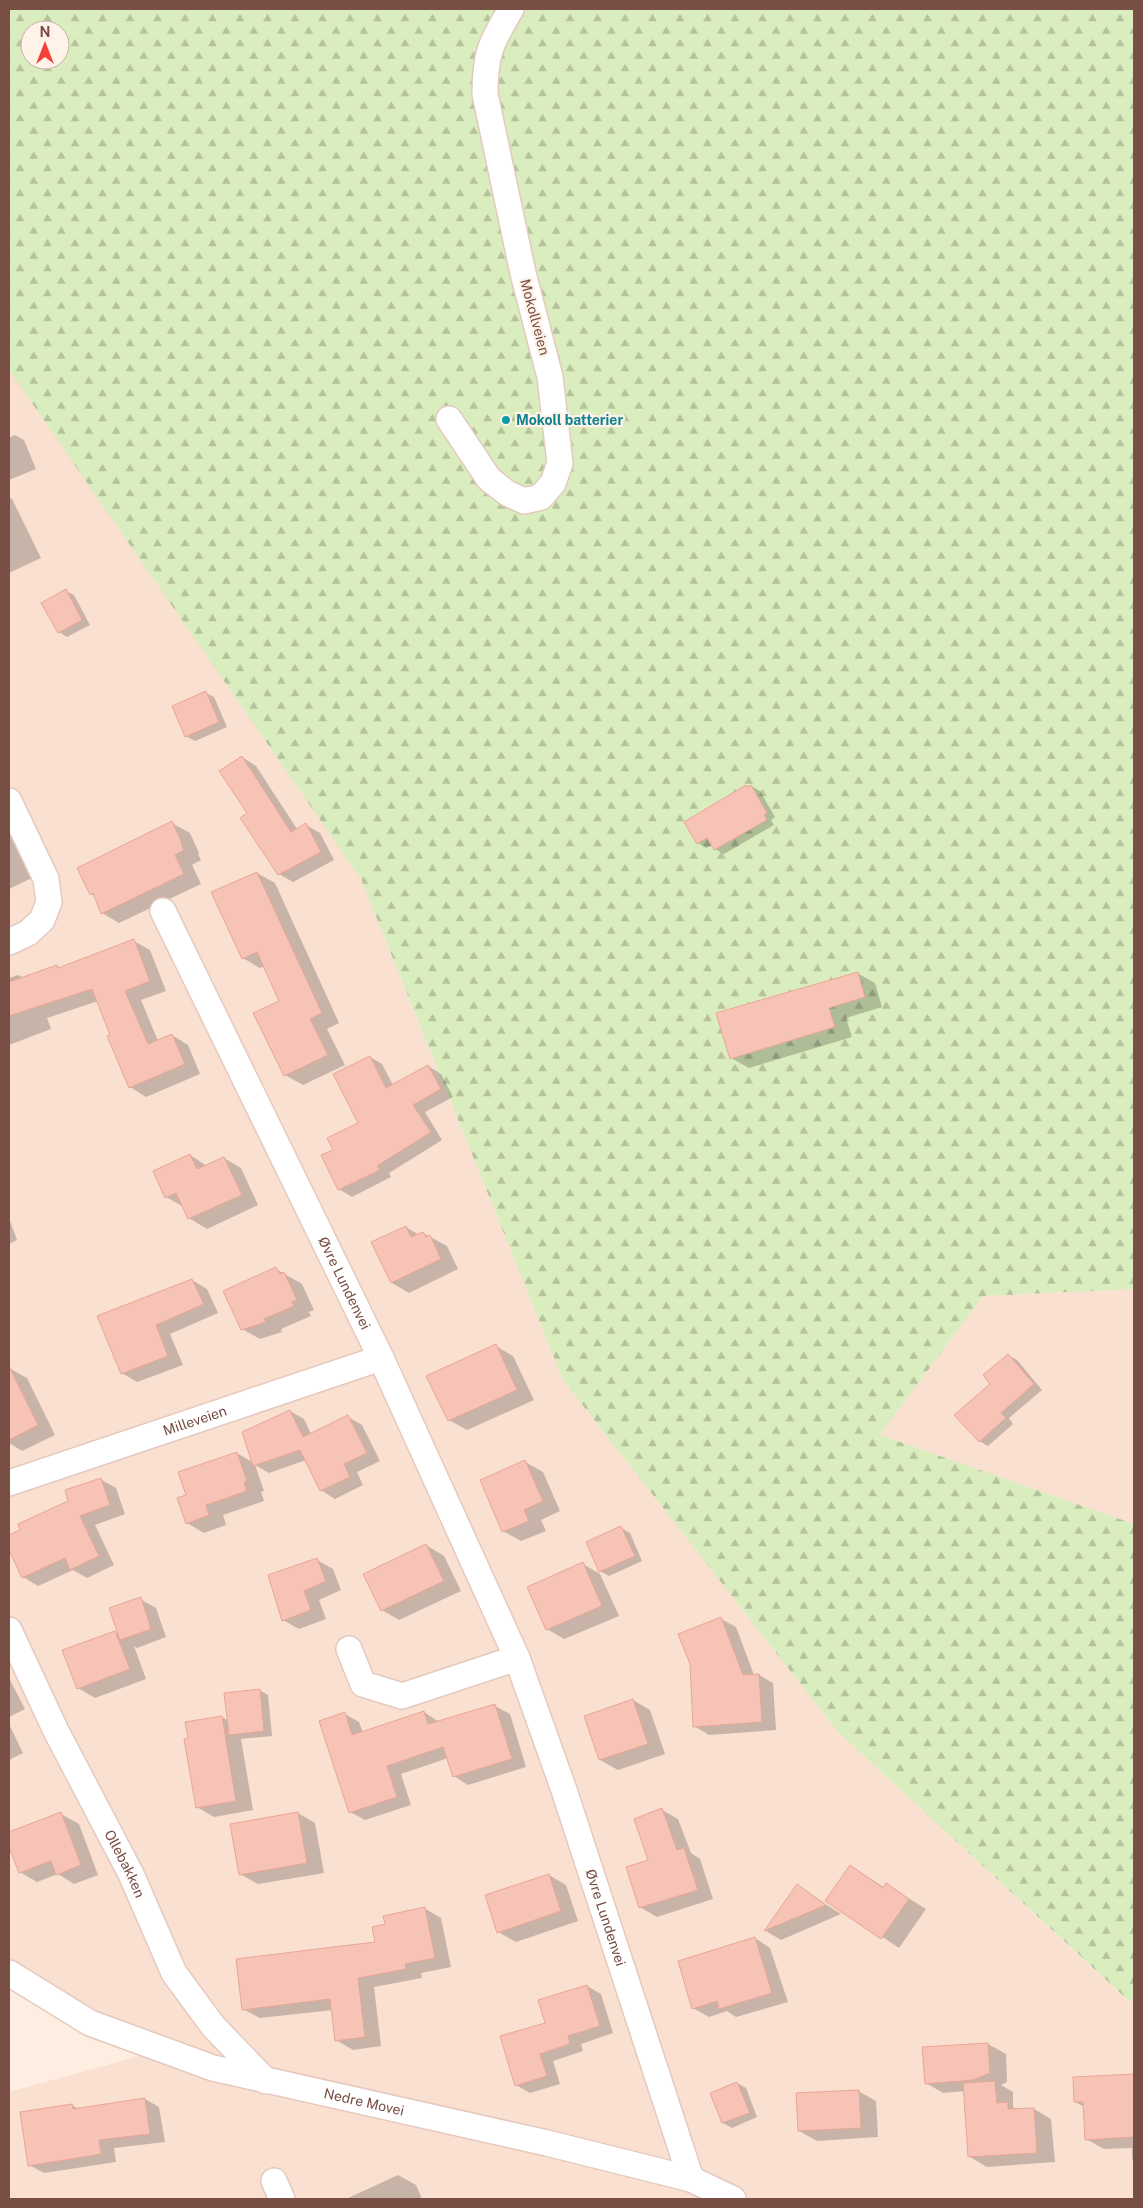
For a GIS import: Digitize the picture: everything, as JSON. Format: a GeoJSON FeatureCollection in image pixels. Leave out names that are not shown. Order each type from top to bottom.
{"type":"FeatureCollection","features":[{"type":"Feature","properties":{"kind":"street","name":"Mokollveien"},"geometry":{"type":"LineString","coordinates":[[449,419],[489,478],[507,493],[524,501],[541,497],[553,483],[560,463],[550,377],[523,273],[485,94],[485,66],[492,42],[511,9]]}},
{"type":"Feature","properties":{"kind":"street"},"geometry":{"type":"LineString","coordinates":[[9,801],[46,879],[49,902],[42,920],[28,933],[9,942]]}},
{"type":"Feature","properties":{"kind":"street","name":"Øvre Lundenvei"},"geometry":{"type":"LineString","coordinates":[[163,911],[381,1358],[517,1658],[564,1790],[691,2178]]}},
{"type":"Feature","properties":{"kind":"street","name":"Milleveien"},"geometry":{"type":"LineString","coordinates":[[9,1484],[381,1358]]}},
{"type":"Feature","properties":{"kind":"street","name":"Ollebakken"},"geometry":{"type":"LineString","coordinates":[[9,1630],[56,1731],[131,1874],[174,1973],[213,2026],[266,2081]]}},
{"type":"Feature","properties":{"kind":"street"},"geometry":{"type":"LineString","coordinates":[[348,1649],[363,1684],[402,1696],[517,1658]]}},
{"type":"Feature","properties":{"kind":"street","name":"Nedre Movei"},"geometry":{"type":"LineString","coordinates":[[9,1973],[90,2023],[213,2068],[547,2143],[691,2178],[733,2199]]}},
{"type":"Feature","properties":{"kind":"shaded area"},"geometry":{"type":"Polygon","coordinates":[[[9,331],[361,879],[563,1380],[838,1732],[1129,2002],[1134,1996],[1134,2199],[9,2199],[9,2092],[140,2056],[9,1987],[9,331]]]}},
{"type":"Feature","properties":{"kind":"shaded area"},"geometry":{"type":"Polygon","coordinates":[[[1134,1289],[1134,1524],[880,1435],[983,1296],[1134,1289]]]}},
{"type":"Feature","properties":{"kind":"green space"},"geometry":{"type":"Polygon","coordinates":[[[9,9],[1134,9],[1134,1289],[983,1296],[880,1435],[1134,1524],[1134,1996],[1130,2002],[838,1732],[563,1380],[361,879],[9,370],[9,9]]]}},
{"type":"Feature","properties":{"kind":"building"},"geometry":{"type":"Polygon","coordinates":[[[66,589],[82,620],[58,633],[41,603],[66,589]]]}},
{"type":"Feature","properties":{"kind":"building"},"geometry":{"type":"Polygon","coordinates":[[[206,691],[219,722],[185,737],[172,706],[206,691]]]}},
{"type":"Feature","properties":{"kind":"building"},"geometry":{"type":"Polygon","coordinates":[[[242,756],[291,832],[306,823],[321,852],[278,875],[240,818],[247,813],[219,771],[242,756]]]}},
{"type":"Feature","properties":{"kind":"building"},"geometry":{"type":"Polygon","coordinates":[[[746,785],[747,787],[751,785],[767,813],[764,815],[767,820],[714,850],[707,838],[697,844],[684,822],[746,785]]]}},
{"type":"Feature","properties":{"kind":"building"},"geometry":{"type":"Polygon","coordinates":[[[172,821],[184,850],[175,855],[184,874],[101,914],[93,893],[90,895],[77,868],[172,821]]]}},
{"type":"Feature","properties":{"kind":"building"},"geometry":{"type":"Polygon","coordinates":[[[257,872],[322,1013],[310,1019],[328,1055],[284,1076],[253,1013],[279,1001],[257,952],[242,959],[211,892],[257,872]]]}},
{"type":"Feature","properties":{"kind":"building"},"geometry":{"type":"Polygon","coordinates":[[[134,939],[150,981],[125,991],[148,1044],[172,1034],[185,1064],[129,1088],[107,1036],[110,1035],[92,989],[9,1016],[9,982],[57,965],[58,968],[134,939]]]}},
{"type":"Feature","properties":{"kind":"building"},"geometry":{"type":"Polygon","coordinates":[[[858,972],[865,997],[829,1008],[835,1027],[730,1059],[716,1013],[858,972]]]}},
{"type":"Feature","properties":{"kind":"building"},"geometry":{"type":"Polygon","coordinates":[[[370,1056],[386,1088],[428,1065],[441,1089],[413,1105],[431,1132],[377,1166],[380,1170],[338,1190],[321,1155],[333,1150],[327,1138],[358,1123],[333,1074],[370,1056]]]}},
{"type":"Feature","properties":{"kind":"building"},"geometry":{"type":"Polygon","coordinates":[[[190,1154],[197,1169],[224,1157],[242,1195],[188,1219],[176,1193],[165,1198],[153,1171],[190,1154]]]}},
{"type":"Feature","properties":{"kind":"building"},"geometry":{"type":"Polygon","coordinates":[[[406,1226],[411,1237],[423,1232],[426,1237],[430,1235],[441,1259],[391,1283],[371,1242],[406,1226]]]}},
{"type":"Feature","properties":{"kind":"building"},"geometry":{"type":"Polygon","coordinates":[[[276,1267],[280,1274],[284,1272],[297,1300],[292,1302],[294,1306],[264,1319],[266,1322],[241,1330],[223,1291],[276,1267]]]}},
{"type":"Feature","properties":{"kind":"building"},"geometry":{"type":"Polygon","coordinates":[[[192,1279],[204,1304],[156,1325],[168,1356],[121,1374],[97,1316],[192,1279]]]}},
{"type":"Feature","properties":{"kind":"building"},"geometry":{"type":"Polygon","coordinates":[[[496,1344],[517,1390],[448,1421],[426,1376],[496,1344]]]}},
{"type":"Feature","properties":{"kind":"building"},"geometry":{"type":"Polygon","coordinates":[[[1008,1354],[1034,1384],[1001,1413],[1006,1418],[979,1442],[954,1415],[990,1384],[983,1375],[1008,1354]]]}},
{"type":"Feature","properties":{"kind":"building"},"geometry":{"type":"Polygon","coordinates":[[[9,1366],[38,1425],[9,1440],[9,1366]]]}},
{"type":"Feature","properties":{"kind":"building"},"geometry":{"type":"Polygon","coordinates":[[[290,1410],[303,1437],[348,1415],[367,1453],[344,1464],[350,1477],[320,1491],[300,1450],[253,1466],[242,1432],[290,1410]]]}},
{"type":"Feature","properties":{"kind":"building"},"geometry":{"type":"Polygon","coordinates":[[[237,1452],[247,1481],[244,1483],[247,1491],[206,1505],[209,1515],[186,1524],[177,1498],[186,1495],[178,1472],[237,1452]]]}},
{"type":"Feature","properties":{"kind":"building"},"geometry":{"type":"Polygon","coordinates":[[[525,1460],[543,1501],[524,1510],[529,1521],[502,1532],[480,1480],[525,1460]]]}},
{"type":"Feature","properties":{"kind":"building"},"geometry":{"type":"Polygon","coordinates":[[[101,1478],[110,1505],[80,1516],[99,1556],[70,1570],[65,1558],[22,1578],[9,1550],[9,1535],[20,1530],[18,1524],[68,1501],[65,1490],[101,1478]]]}},
{"type":"Feature","properties":{"kind":"building"},"geometry":{"type":"Polygon","coordinates":[[[621,1526],[635,1556],[599,1572],[586,1542],[621,1526]]]}},
{"type":"Feature","properties":{"kind":"building"},"geometry":{"type":"Polygon","coordinates":[[[426,1544],[444,1581],[381,1611],[363,1574],[426,1544]]]}},
{"type":"Feature","properties":{"kind":"building"},"geometry":{"type":"Polygon","coordinates":[[[317,1558],[326,1581],[304,1591],[311,1610],[282,1621],[268,1575],[317,1558]]]}},
{"type":"Feature","properties":{"kind":"building"},"geometry":{"type":"Polygon","coordinates":[[[583,1562],[602,1606],[546,1630],[527,1587],[583,1562]]]}},
{"type":"Feature","properties":{"kind":"building"},"geometry":{"type":"Polygon","coordinates":[[[141,1597],[151,1629],[120,1640],[109,1608],[141,1597]]]}},
{"type":"Feature","properties":{"kind":"building"},"geometry":{"type":"Polygon","coordinates":[[[721,1617],[743,1675],[759,1674],[762,1722],[693,1727],[690,1664],[678,1634],[721,1617]]]}},
{"type":"Feature","properties":{"kind":"building"},"geometry":{"type":"Polygon","coordinates":[[[115,1631],[130,1669],[77,1689],[62,1650],[115,1631]]]}},
{"type":"Feature","properties":{"kind":"building"},"geometry":{"type":"Polygon","coordinates":[[[260,1689],[264,1731],[229,1735],[224,1693],[260,1689]]]}},
{"type":"Feature","properties":{"kind":"building"},"geometry":{"type":"Polygon","coordinates":[[[633,1699],[648,1744],[599,1760],[584,1716],[633,1699]]]}},
{"type":"Feature","properties":{"kind":"building"},"geometry":{"type":"Polygon","coordinates":[[[495,1704],[512,1759],[453,1777],[443,1747],[387,1766],[397,1797],[349,1813],[319,1721],[345,1712],[352,1735],[424,1711],[428,1724],[495,1704]]]}},
{"type":"Feature","properties":{"kind":"building"},"geometry":{"type":"Polygon","coordinates":[[[222,1716],[236,1801],[196,1808],[184,1739],[188,1739],[185,1722],[222,1716]]]}},
{"type":"Feature","properties":{"kind":"building"},"geometry":{"type":"Polygon","coordinates":[[[662,1808],[677,1850],[684,1848],[698,1890],[639,1908],[626,1867],[648,1860],[634,1819],[662,1808]]]}},
{"type":"Feature","properties":{"kind":"building"},"geometry":{"type":"Polygon","coordinates":[[[61,1812],[81,1865],[56,1875],[51,1861],[19,1873],[9,1847],[9,1832],[61,1812]]]}},
{"type":"Feature","properties":{"kind":"building"},"geometry":{"type":"Polygon","coordinates":[[[298,1812],[307,1863],[239,1875],[230,1824],[298,1812]]]}},
{"type":"Feature","properties":{"kind":"building"},"geometry":{"type":"Polygon","coordinates":[[[850,1865],[883,1888],[886,1883],[909,1899],[881,1939],[825,1901],[850,1865]]]}},
{"type":"Feature","properties":{"kind":"building"},"geometry":{"type":"Polygon","coordinates":[[[549,1874],[561,1911],[497,1933],[485,1895],[549,1874]]]}},
{"type":"Feature","properties":{"kind":"building"},"geometry":{"type":"Polygon","coordinates":[[[797,1884],[826,1905],[764,1931],[797,1884]]]}},
{"type":"Feature","properties":{"kind":"building"},"geometry":{"type":"Polygon","coordinates":[[[425,1907],[435,1958],[405,1964],[406,1969],[358,1978],[365,2037],[335,2041],[330,1999],[242,2010],[236,1959],[375,1942],[372,1927],[385,1924],[383,1916],[425,1907]]]}},
{"type":"Feature","properties":{"kind":"building"},"geometry":{"type":"Polygon","coordinates":[[[755,1937],[772,1993],[719,2009],[717,2001],[692,2009],[678,1961],[755,1937]]]}},
{"type":"Feature","properties":{"kind":"building"},"geometry":{"type":"Polygon","coordinates":[[[587,1985],[600,2026],[568,2036],[570,2044],[540,2054],[547,2076],[515,2086],[500,2036],[545,2023],[538,2000],[587,1985]]]}},
{"type":"Feature","properties":{"kind":"building"},"geometry":{"type":"Polygon","coordinates":[[[988,2043],[990,2073],[973,2080],[925,2084],[922,2047],[988,2043]]]}},
{"type":"Feature","properties":{"kind":"building"},"geometry":{"type":"Polygon","coordinates":[[[1134,2074],[1134,2137],[1085,2140],[1083,2102],[1074,2102],[1073,2077],[1134,2074]]]}},
{"type":"Feature","properties":{"kind":"building"},"geometry":{"type":"Polygon","coordinates":[[[995,2081],[997,2103],[1008,2102],[1008,2109],[1034,2108],[1037,2153],[968,2157],[963,2083],[995,2081]]]}},
{"type":"Feature","properties":{"kind":"building"},"geometry":{"type":"Polygon","coordinates":[[[737,2082],[750,2113],[722,2123],[710,2093],[737,2082]]]}},
{"type":"Feature","properties":{"kind":"building"},"geometry":{"type":"Polygon","coordinates":[[[859,2090],[861,2128],[798,2131],[796,2093],[859,2090]]]}},
{"type":"Feature","properties":{"kind":"building"},"geometry":{"type":"Polygon","coordinates":[[[145,2098],[150,2134],[99,2140],[101,2154],[28,2166],[20,2112],[72,2104],[73,2109],[145,2098]]]}},
{"type":"Feature","properties":{"kind":"place","name":"Mokoll batterier"},"geometry":{"type":"Point","coordinates":[506,420]}}]}
